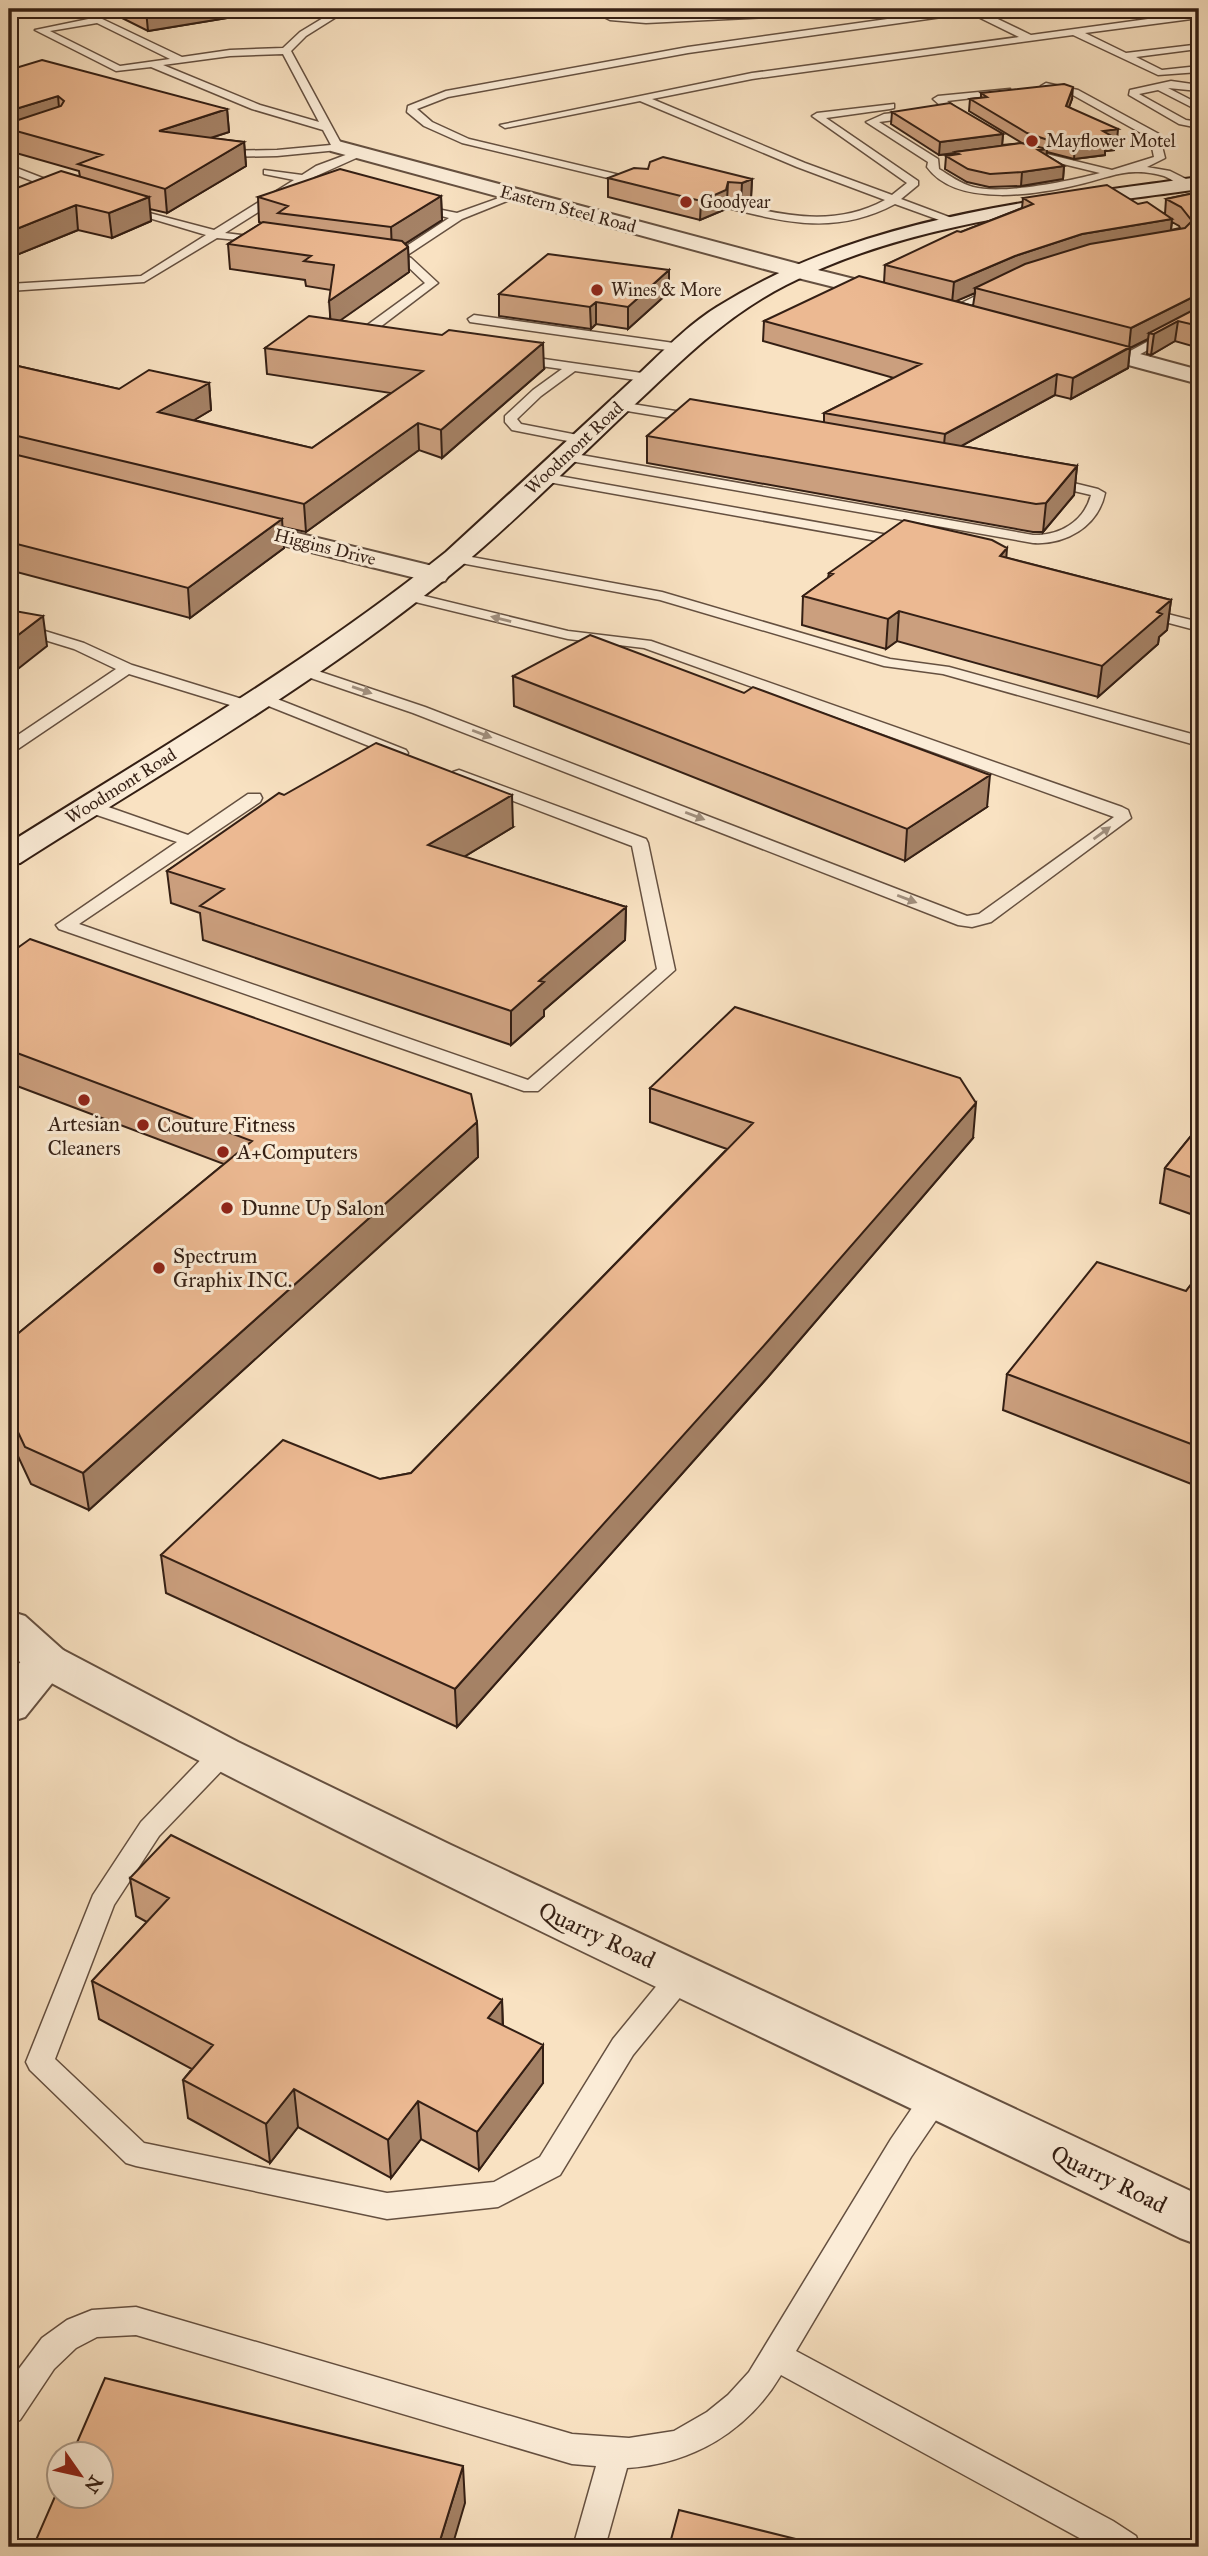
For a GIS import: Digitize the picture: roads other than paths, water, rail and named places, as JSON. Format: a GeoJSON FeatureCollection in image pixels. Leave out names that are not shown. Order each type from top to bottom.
{"type":"FeatureCollection","features":[{"type":"Feature","properties":{"kind":"street","name":"Eastern Steel Road"},"geometry":{"type":"LineString","coordinates":[[338,147],[978,318]]}},
{"type":"Feature","properties":{"kind":"street","name":"Woodmont Road"},"geometry":{"type":"LineString","coordinates":[[9,856],[304,671],[408,596],[446,566],[722,313],[798,271],[874,242],[953,222],[1119,192],[1142,177],[1195,184]]}},
{"type":"Feature","properties":{"kind":"street"},"geometry":{"type":"LineString","coordinates":[[1059,340],[1199,377]]}},
{"type":"Feature","properties":{"kind":"street","name":"Higgins Drive"},"geometry":{"type":"LineString","coordinates":[[204,518],[446,566]]}},
{"type":"Feature","properties":{"kind":"street","name":"Quarry Road"},"geometry":{"type":"LineString","coordinates":[[9,1627],[47,1661],[222,1754],[1199,2221]]}},
{"type":"Feature","properties":{"kind":"street"},"geometry":{"type":"LineString","coordinates":[[9,1704],[47,1661]]}},
{"type":"Feature","properties":{"kind":"lane"},"geometry":{"type":"LineString","coordinates":[[178,59],[98,20],[40,30],[119,69],[230,53],[286,51],[303,34],[344,9]]}},
{"type":"Feature","properties":{"kind":"lane"},"geometry":{"type":"LineString","coordinates":[[593,9],[604,16],[637,20],[872,9]]}},
{"type":"Feature","properties":{"kind":"lane"},"geometry":{"type":"LineString","coordinates":[[643,184],[567,164],[510,155],[426,123],[412,112],[412,108],[424,101],[458,92],[688,50],[969,9],[1028,38]]}},
{"type":"Feature","properties":{"kind":"lane"},"geometry":{"type":"LineString","coordinates":[[505,125],[752,76],[1199,15]]}},
{"type":"Feature","properties":{"kind":"lane"},"geometry":{"type":"LineString","coordinates":[[1074,32],[1161,73],[1199,69]]}},
{"type":"Feature","properties":{"kind":"lane"},"geometry":{"type":"LineString","coordinates":[[1126,56],[1190,47]]}},
{"type":"Feature","properties":{"kind":"lane"},"geometry":{"type":"LineString","coordinates":[[202,154],[277,153],[338,147],[286,51]]}},
{"type":"Feature","properties":{"kind":"lane"},"geometry":{"type":"LineString","coordinates":[[152,64],[256,107],[328,128]]}},
{"type":"Feature","properties":{"kind":"lane"},"geometry":{"type":"LineString","coordinates":[[1199,88],[1180,84],[1138,89],[1134,92],[1134,95],[1183,122],[1199,125]]}},
{"type":"Feature","properties":{"kind":"lane"},"geometry":{"type":"LineString","coordinates":[[1030,88],[1052,86],[1074,92],[1155,136],[1160,158],[1142,177]]}},
{"type":"Feature","properties":{"kind":"lane"},"geometry":{"type":"LineString","coordinates":[[1157,86],[1199,108]]}},
{"type":"Feature","properties":{"kind":"lane"},"geometry":{"type":"LineString","coordinates":[[732,206],[811,223],[845,220],[895,201],[914,183],[817,116],[1017,90]]}},
{"type":"Feature","properties":{"kind":"lane"},"geometry":{"type":"LineString","coordinates":[[641,98],[801,165],[953,222]]}},
{"type":"Feature","properties":{"kind":"lane"},"geometry":{"type":"LineString","coordinates":[[938,99],[964,117]]}},
{"type":"Feature","properties":{"kind":"lane"},"geometry":{"type":"LineString","coordinates":[[946,160],[934,161],[871,121],[952,110]]}},
{"type":"Feature","properties":{"kind":"lane"},"geometry":{"type":"LineString","coordinates":[[1021,150],[1119,192]]}},
{"type":"Feature","properties":{"kind":"lane"},"geometry":{"type":"LineString","coordinates":[[9,288],[144,279],[218,235],[320,168],[359,153]]}},
{"type":"Feature","properties":{"kind":"lane"},"geometry":{"type":"LineString","coordinates":[[934,161],[932,167],[935,171],[960,186],[982,193],[1119,192]]}},
{"type":"Feature","properties":{"kind":"lane"},"geometry":{"type":"LineString","coordinates":[[9,168],[68,191]]}},
{"type":"Feature","properties":{"kind":"lane"},"geometry":{"type":"LineString","coordinates":[[268,172],[318,181]]}},
{"type":"Feature","properties":{"kind":"lane"},"geometry":{"type":"LineString","coordinates":[[397,258],[458,217],[517,195]]}},
{"type":"Feature","properties":{"kind":"lane"},"geometry":{"type":"LineString","coordinates":[[106,202],[218,235],[273,242]]}},
{"type":"Feature","properties":{"kind":"lane"},"geometry":{"type":"LineString","coordinates":[[407,204],[458,217]]}},
{"type":"Feature","properties":{"kind":"lane"},"geometry":{"type":"LineString","coordinates":[[359,337],[432,283],[407,260],[369,255]]}},
{"type":"Feature","properties":{"kind":"lane"},"geometry":{"type":"LineString","coordinates":[[951,311],[1018,280]]}},
{"type":"Feature","properties":{"kind":"lane"},"geometry":{"type":"LineString","coordinates":[[1125,357],[1199,318]]}},
{"type":"Feature","properties":{"kind":"lane"},"geometry":{"type":"LineString","coordinates":[[474,319],[681,348]]}},
{"type":"Feature","properties":{"kind":"lane"},"geometry":{"type":"LineString","coordinates":[[506,358],[649,378]]}},
{"type":"Feature","properties":{"kind":"lane"},"geometry":{"type":"LineString","coordinates":[[573,367],[537,393],[510,419],[517,426],[583,439]]}},
{"type":"Feature","properties":{"kind":"lane"},"geometry":{"type":"LineString","coordinates":[[620,405],[717,422]]}},
{"type":"Feature","properties":{"kind":"lane"},"geometry":{"type":"LineString","coordinates":[[564,456],[1014,537],[1048,540],[1063,538],[1094,512],[1098,493],[1074,485],[1034,478]]}},
{"type":"Feature","properties":{"kind":"lane"},"geometry":{"type":"LineString","coordinates":[[542,477],[914,544]]}},
{"type":"Feature","properties":{"kind":"lane"},"geometry":{"type":"LineString","coordinates":[[446,566],[662,596],[889,663],[944,670],[1199,741]]}},
{"type":"Feature","properties":{"kind":"lane"},"geometry":{"type":"LineString","coordinates":[[304,671],[419,710],[972,922],[985,918],[1123,818],[1116,811],[646,644],[568,635],[408,596]]}},
{"type":"Feature","properties":{"kind":"lane"},"geometry":{"type":"LineString","coordinates":[[1120,606],[1199,627]]}},
{"type":"Feature","properties":{"kind":"lane"},"geometry":{"type":"LineString","coordinates":[[9,624],[79,646],[127,668],[255,702],[411,757]]}},
{"type":"Feature","properties":{"kind":"lane"},"geometry":{"type":"LineString","coordinates":[[9,748],[127,668]]}},
{"type":"Feature","properties":{"kind":"lane"},"geometry":{"type":"LineString","coordinates":[[254,798],[65,925],[531,1087],[666,970],[640,843],[449,771]]}},
{"type":"Feature","properties":{"kind":"lane"},"geometry":{"type":"LineString","coordinates":[[88,806],[190,841]]}},
{"type":"Feature","properties":{"kind":"lane"},"geometry":{"type":"LineString","coordinates":[[222,1754],[150,1829],[102,1902],[40,2062],[136,2154],[387,2206],[498,2194],[550,2166],[623,2047],[681,1975]]}},
{"type":"Feature","properties":{"kind":"lane"},"geometry":{"type":"LineString","coordinates":[[9,2410],[31,2375],[60,2340],[93,2323],[136,2321],[572,2449],[615,2455],[659,2450],[706,2433],[737,2409],[760,2382],[901,2148],[937,2095]]}},
{"type":"Feature","properties":{"kind":"lane"},"geometry":{"type":"LineString","coordinates":[[776,2356],[1124,2547]]}},
{"type":"Feature","properties":{"kind":"lane"},"geometry":{"type":"LineString","coordinates":[[589,2547],[615,2455]]}},
{"type":"Feature","properties":{"kind":"place","name":"Mayflower Motel"},"geometry":{"type":"Point","coordinates":[1032,141]}},
{"type":"Feature","properties":{"kind":"place","name":"Goodyear"},"geometry":{"type":"Point","coordinates":[686,202]}},
{"type":"Feature","properties":{"kind":"place","name":"Wines & More"},"geometry":{"type":"Point","coordinates":[597,290]}},
{"type":"Feature","properties":{"kind":"place","name":"Artesian Cleaners"},"geometry":{"type":"Point","coordinates":[84,1100]}},
{"type":"Feature","properties":{"kind":"place","name":"Couture Fitness"},"geometry":{"type":"Point","coordinates":[143,1125]}},
{"type":"Feature","properties":{"kind":"place","name":"A+Computers"},"geometry":{"type":"Point","coordinates":[223,1152]}},
{"type":"Feature","properties":{"kind":"place","name":"Dunne Up Salon"},"geometry":{"type":"Point","coordinates":[227,1208]}},
{"type":"Feature","properties":{"kind":"place","name":"Spectrum Graphix INC."},"geometry":{"type":"Point","coordinates":[159,1268]}}]}
